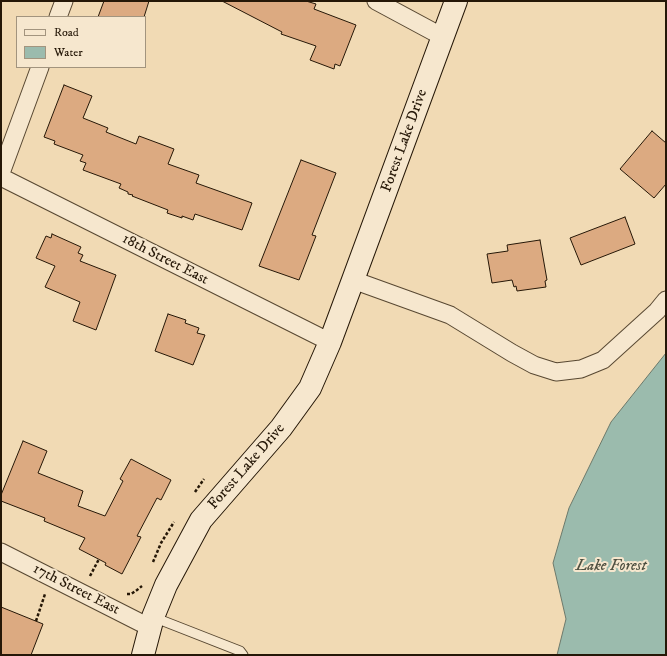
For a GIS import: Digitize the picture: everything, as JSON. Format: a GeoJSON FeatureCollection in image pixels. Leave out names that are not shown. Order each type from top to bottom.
{"type":"FeatureCollection","features":[{"type":"Feature","properties":{"kind":"street"},"geometry":{"type":"LineString","coordinates":[[58,16],[64,1]]}},
{"type":"Feature","properties":{"kind":"street"},"geometry":{"type":"LineString","coordinates":[[376,1],[444,37]]}},
{"type":"Feature","properties":{"kind":"street","name":"Forest Lake Drive"},"geometry":{"type":"LineString","coordinates":[[143,655],[152,623],[166,585],[201,520],[286,423],[310,388],[330,342],[444,37],[456,1]]}},
{"type":"Feature","properties":{"kind":"street"},"geometry":{"type":"LineString","coordinates":[[1,173],[40,68]]}},
{"type":"Feature","properties":{"kind":"street","name":"18th Street East"},"geometry":{"type":"LineString","coordinates":[[1,177],[330,342]]}},
{"type":"Feature","properties":{"kind":"street"},"geometry":{"type":"LineString","coordinates":[[353,280],[450,315],[534,365],[556,372],[581,369],[603,360],[657,311],[666,300]]}},
{"type":"Feature","properties":{"kind":"street","name":"17th Street East"},"geometry":{"type":"LineString","coordinates":[[1,552],[152,623]]}},
{"type":"Feature","properties":{"kind":"lane"},"geometry":{"type":"LineString","coordinates":[[152,623],[240,651],[242,655]]}},
{"type":"Feature","properties":{"kind":"path"},"geometry":{"type":"LineString","coordinates":[[191,498],[204,480]]}},
{"type":"Feature","properties":{"kind":"path"},"geometry":{"type":"LineString","coordinates":[[150,568],[161,543],[177,516]]}},
{"type":"Feature","properties":{"kind":"path"},"geometry":{"type":"LineString","coordinates":[[84,574],[90,577]]}},
{"type":"Feature","properties":{"kind":"path"},"geometry":{"type":"LineString","coordinates":[[122,594],[131,594],[142,586],[145,580]]}},
{"type":"Feature","properties":{"kind":"path"},"geometry":{"type":"LineString","coordinates":[[36,622],[47,590]]}},
{"type":"Feature","properties":{"kind":"water","name":"Lake Forest"},"geometry":{"type":"Polygon","coordinates":[[[666,353],[666,655],[557,655],[566,619],[553,563],[569,508],[611,422],[666,353]]]}},
{"type":"Feature","properties":{"kind":"building"},"geometry":{"type":"Polygon","coordinates":[[[104,1],[149,1],[144,16],[98,16],[104,1]]]}},
{"type":"Feature","properties":{"kind":"building"},"geometry":{"type":"Polygon","coordinates":[[[222,1],[306,1],[316,4],[314,9],[356,25],[340,66],[335,64],[334,69],[310,60],[316,46],[281,34],[282,32],[222,1]]]}},
{"type":"Feature","properties":{"kind":"building"},"geometry":{"type":"Polygon","coordinates":[[[64,85],[92,96],[83,118],[108,128],[106,132],[136,144],[139,136],[174,149],[168,164],[199,175],[196,183],[252,203],[242,230],[195,214],[193,220],[167,213],[168,210],[128,194],[128,192],[119,188],[121,184],[83,170],[86,163],[80,161],[83,155],[54,144],[55,141],[44,137],[64,85]]]}},
{"type":"Feature","properties":{"kind":"building"},"geometry":{"type":"Polygon","coordinates":[[[652,131],[666,143],[666,184],[654,198],[620,169],[652,131]]]}},
{"type":"Feature","properties":{"kind":"building"},"geometry":{"type":"Polygon","coordinates":[[[301,160],[336,173],[312,235],[316,236],[299,280],[259,266],[301,160]]]}},
{"type":"Feature","properties":{"kind":"building"},"geometry":{"type":"Polygon","coordinates":[[[625,217],[635,244],[581,265],[570,238],[625,217]]]}},
{"type":"Feature","properties":{"kind":"building"},"geometry":{"type":"Polygon","coordinates":[[[52,234],[81,247],[78,253],[83,255],[80,261],[116,275],[96,330],[73,321],[80,302],[45,287],[55,266],[36,258],[46,236],[51,238],[52,234]]]}},
{"type":"Feature","properties":{"kind":"building"},"geometry":{"type":"Polygon","coordinates":[[[540,240],[547,280],[545,281],[546,287],[517,291],[512,280],[492,283],[487,254],[508,251],[507,245],[540,240]]]}},
{"type":"Feature","properties":{"kind":"building"},"geometry":{"type":"Polygon","coordinates":[[[168,314],[186,320],[185,323],[199,328],[197,333],[205,335],[193,365],[155,351],[168,314]]]}},
{"type":"Feature","properties":{"kind":"building"},"geometry":{"type":"Polygon","coordinates":[[[23,441],[47,451],[38,473],[83,491],[78,506],[105,516],[123,481],[120,479],[131,459],[171,480],[161,500],[157,498],[137,536],[141,537],[122,574],[105,565],[106,563],[79,549],[85,538],[44,521],[45,518],[1,501],[1,495],[23,441]]]}},
{"type":"Feature","properties":{"kind":"building"},"geometry":{"type":"Polygon","coordinates":[[[1,607],[43,624],[31,655],[1,655],[1,607]]]}}]}
